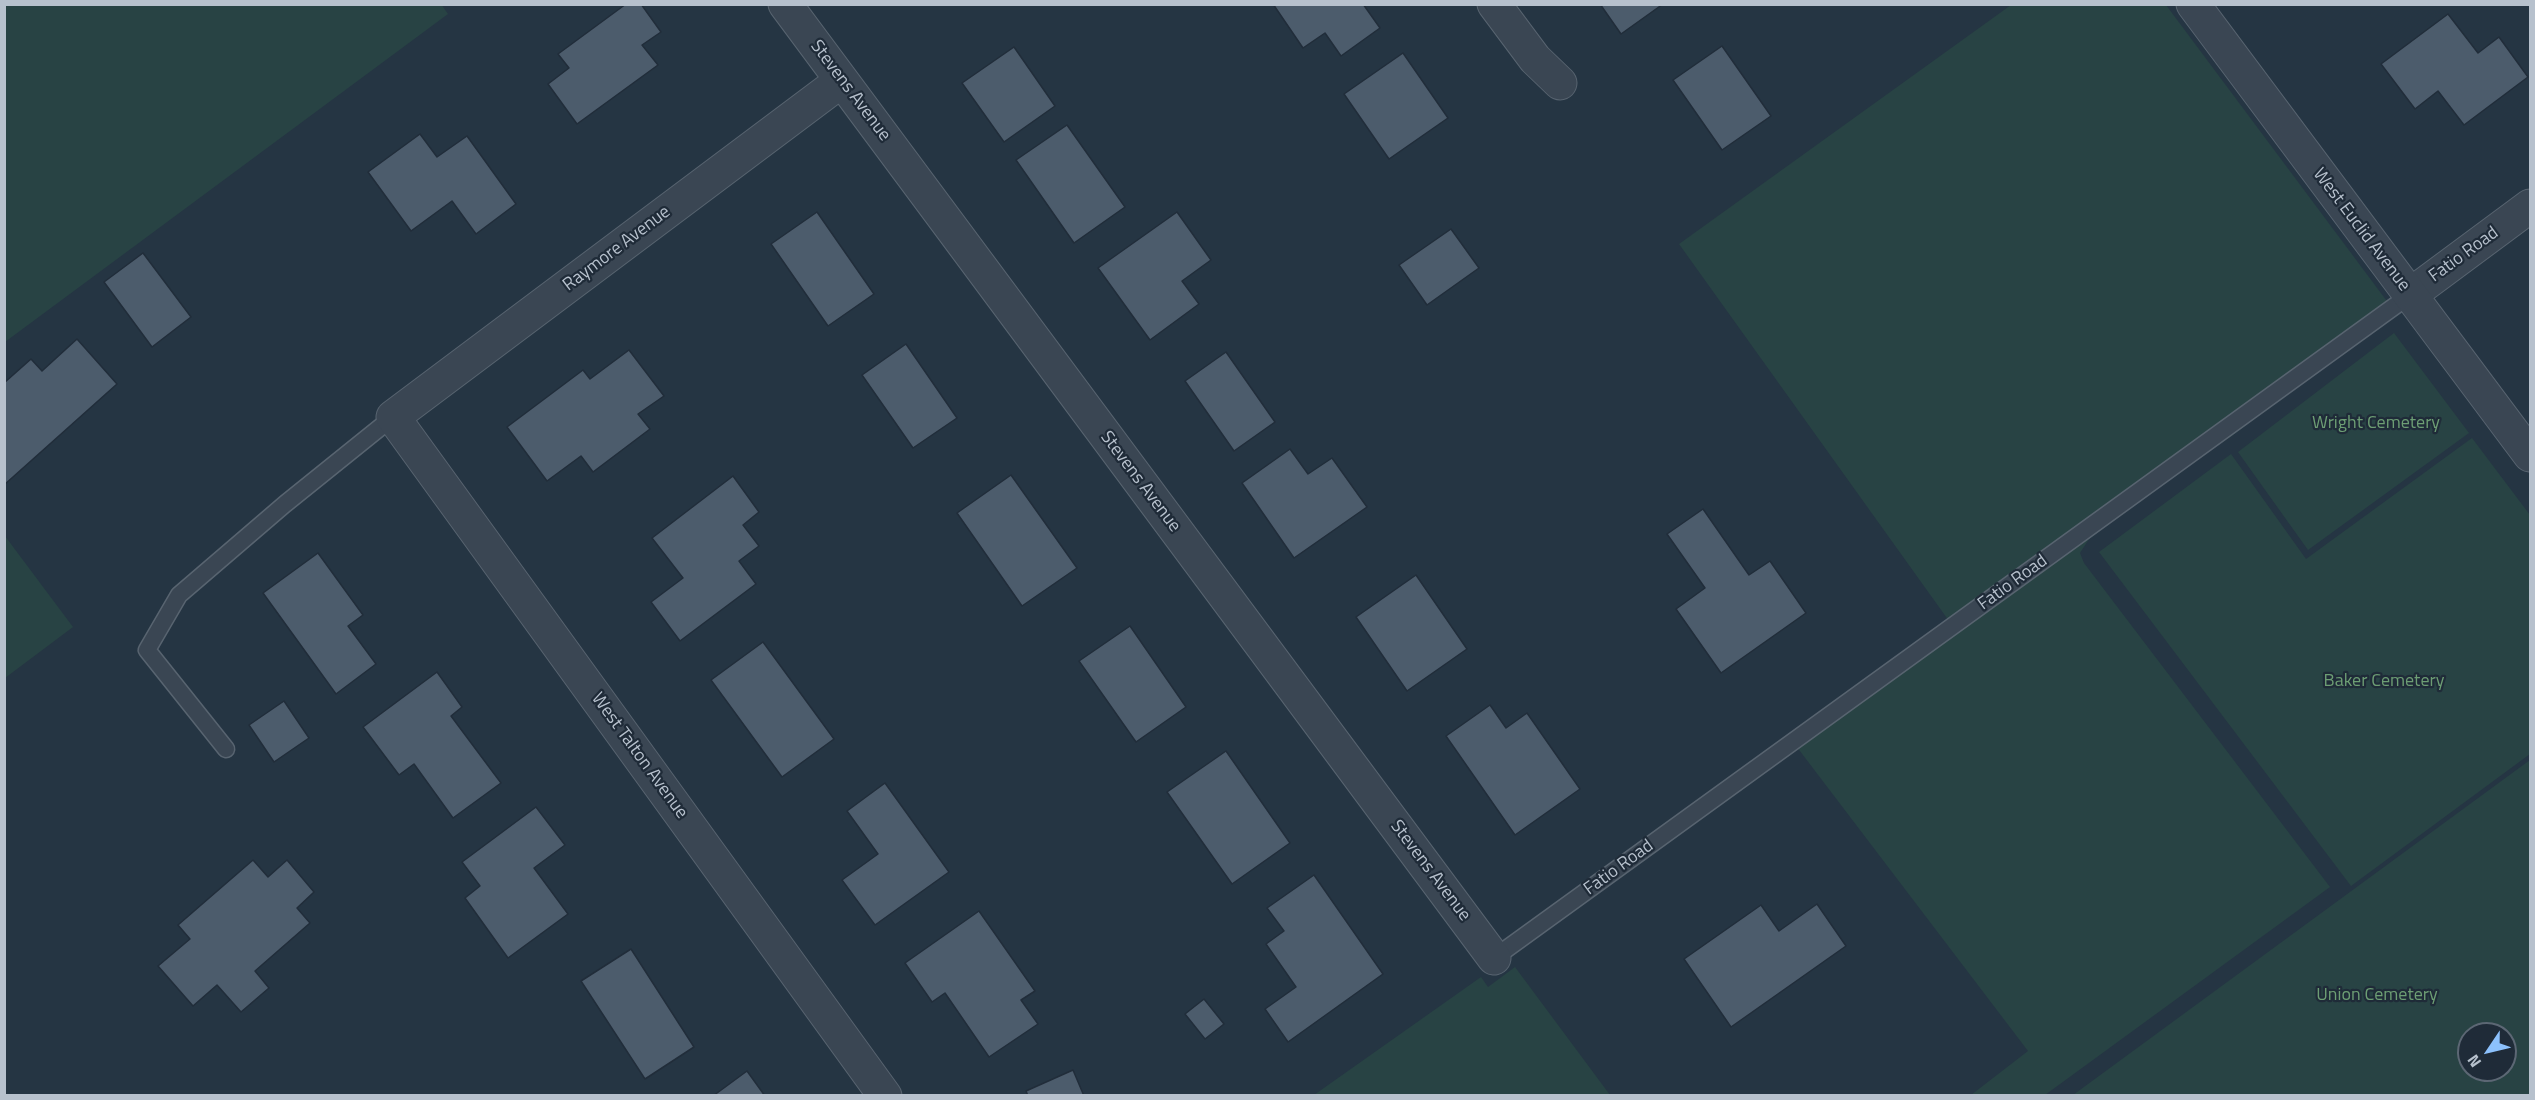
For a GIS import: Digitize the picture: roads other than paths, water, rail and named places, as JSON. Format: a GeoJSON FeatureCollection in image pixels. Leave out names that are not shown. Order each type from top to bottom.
{"type":"FeatureCollection","features":[{"type":"Feature","properties":{"kind":"street","name":"Stevens Avenue"},"geometry":{"type":"LineString","coordinates":[[785,4],[1494,958]]}},
{"type":"Feature","properties":{"kind":"street"},"geometry":{"type":"LineString","coordinates":[[1494,4],[1535,59],[1560,83]]}},
{"type":"Feature","properties":{"kind":"street","name":"West Euclid Avenue"},"geometry":{"type":"LineString","coordinates":[[2193,4],[2530,455]]}},
{"type":"Feature","properties":{"kind":"street","name":"Raymore Avenue"},"geometry":{"type":"LineString","coordinates":[[393,417],[842,81]]}},
{"type":"Feature","properties":{"kind":"street","name":"Fatio Road"},"geometry":{"type":"LineString","coordinates":[[2409,295],[2530,206]]}},
{"type":"Feature","properties":{"kind":"street","name":"West Talton Avenue"},"geometry":{"type":"LineString","coordinates":[[393,417],[885,1095]]}},
{"type":"Feature","properties":{"kind":"lane","name":"Fatio Road"},"geometry":{"type":"LineString","coordinates":[[1494,958],[2409,295]]}},
{"type":"Feature","properties":{"kind":"lane"},"geometry":{"type":"LineString","coordinates":[[226,749],[147,650],[179,595],[285,504],[393,417]]}},
{"type":"Feature","properties":{"kind":"park label","name":"Wright Cemetery"},"geometry":{"type":"Point","coordinates":[2376,424]}},
{"type":"Feature","properties":{"kind":"park label","name":"Baker Cemetery"},"geometry":{"type":"Point","coordinates":[2384,682]}},
{"type":"Feature","properties":{"kind":"park label","name":"Union Cemetery"},"geometry":{"type":"Point","coordinates":[2377,996]}}]}
